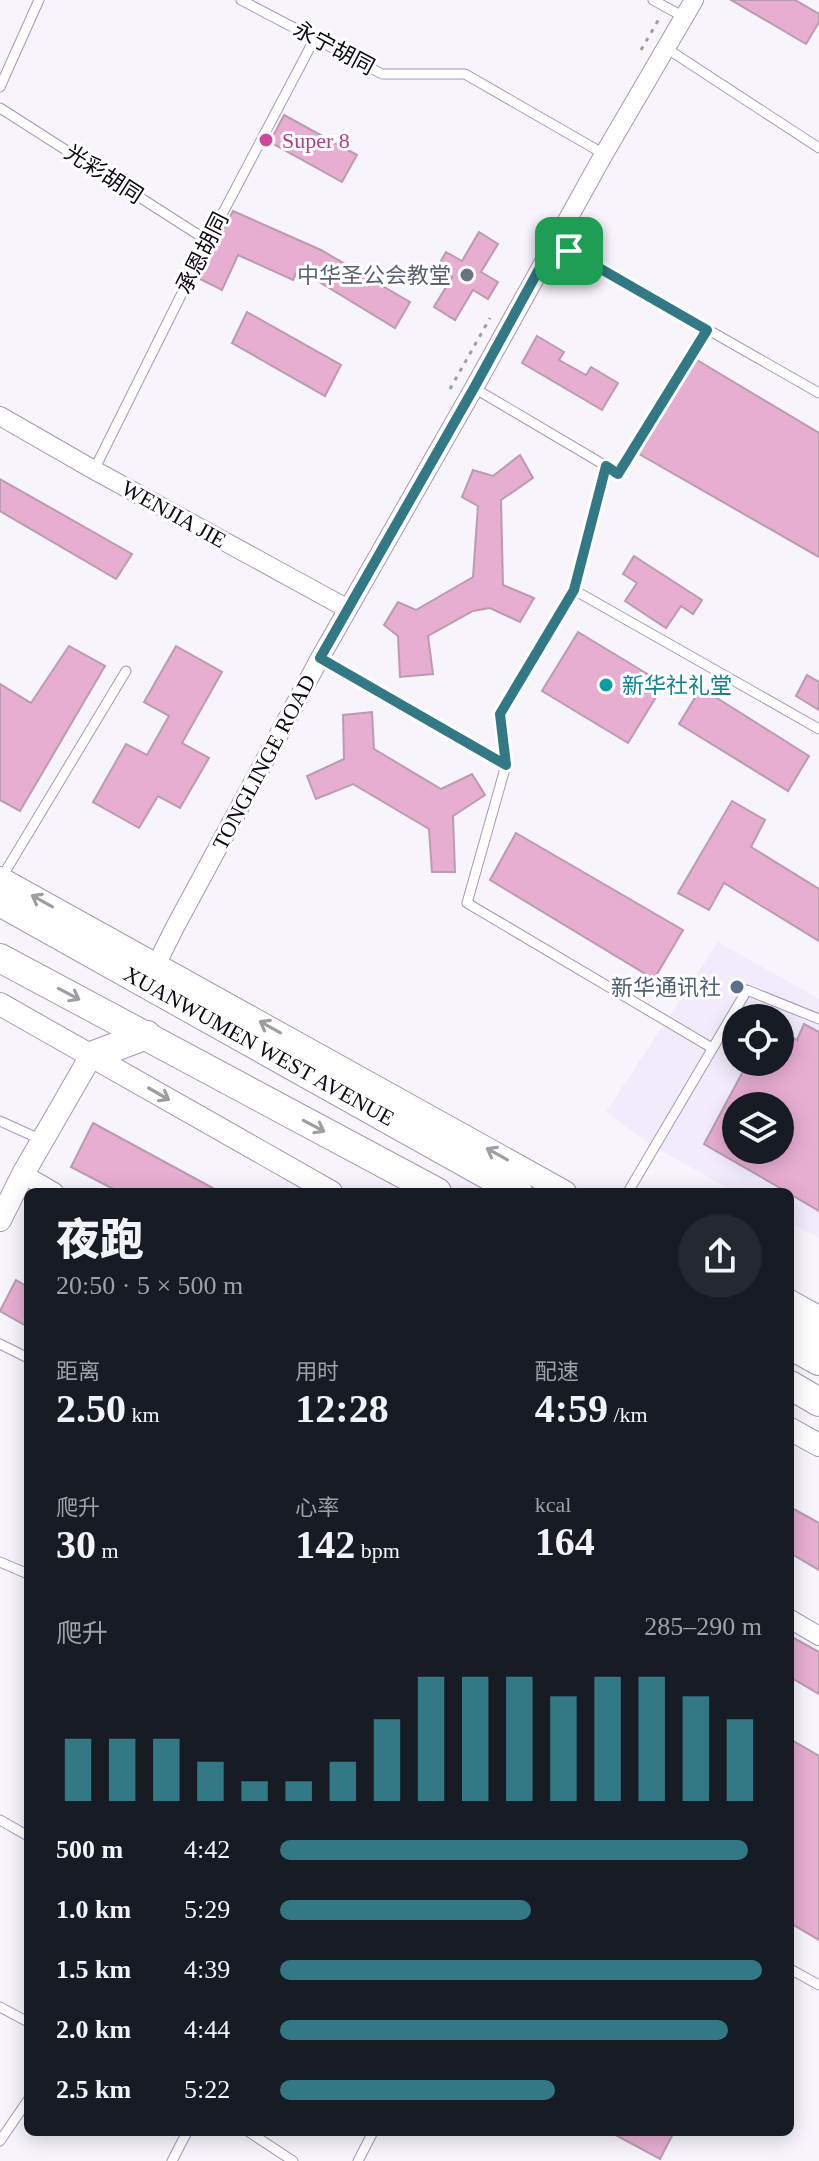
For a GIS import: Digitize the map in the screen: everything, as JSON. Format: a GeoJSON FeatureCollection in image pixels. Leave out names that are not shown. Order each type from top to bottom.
{"type":"FeatureCollection","features":[{"type":"Feature","properties":{"kind":"main road","name":"XUANWUMEN WEST AVENUE"},"geometry":{"type":"LineString","coordinates":[[0,886],[511,1188]]}},
{"type":"Feature","properties":{"kind":"main road","name":"XUANWUMEN WEST AVENUE"},"geometry":{"type":"LineString","coordinates":[[0,958],[430,1188]]}},
{"type":"Feature","properties":{"kind":"main road"},"geometry":{"type":"LineString","coordinates":[[91,1056],[147,1035]]}},
{"type":"Feature","properties":{"kind":"main road"},"geometry":{"type":"LineString","coordinates":[[794,1347],[819,1361]]}},
{"type":"Feature","properties":{"kind":"main road"},"geometry":{"type":"LineString","coordinates":[[794,1387],[819,1402]]}},
{"type":"Feature","properties":{"kind":"street","name":"TONGLINGE ROAD"},"geometry":{"type":"LineString","coordinates":[[152,974],[320,658],[694,0]]}},
{"type":"Feature","properties":{"kind":"street","name":"WENJIA JIE"},"geometry":{"type":"LineString","coordinates":[[0,416],[348,609]]}},
{"type":"Feature","properties":{"kind":"street"},"geometry":{"type":"LineString","coordinates":[[152,974],[557,1188]]}},
{"type":"Feature","properties":{"kind":"street"},"geometry":{"type":"LineString","coordinates":[[0,1004],[324,1188]]}},
{"type":"Feature","properties":{"kind":"street"},"geometry":{"type":"LineString","coordinates":[[0,1220],[91,1056]]}},
{"type":"Feature","properties":{"kind":"street"},"geometry":{"type":"LineString","coordinates":[[23,1174],[47,1188]]}},
{"type":"Feature","properties":{"kind":"street"},"geometry":{"type":"LineString","coordinates":[[794,1301],[819,1315]]}},
{"type":"Feature","properties":{"kind":"street"},"geometry":{"type":"LineString","coordinates":[[794,1321],[819,1336]]}},
{"type":"Feature","properties":{"kind":"street"},"geometry":{"type":"LineString","coordinates":[[794,1431],[819,1445]]}},
{"type":"Feature","properties":{"kind":"street"},"geometry":{"type":"LineString","coordinates":[[794,1621],[819,1636]]}},
{"type":"Feature","properties":{"kind":"lane"},"geometry":{"type":"LineString","coordinates":[[0,87],[39,0]]}},
{"type":"Feature","properties":{"kind":"lane","name":"永宁胡同"},"geometry":{"type":"LineString","coordinates":[[241,0],[382,74],[465,74],[604,154]]}},
{"type":"Feature","properties":{"kind":"lane"},"geometry":{"type":"LineString","coordinates":[[653,0],[684,17]]}},
{"type":"Feature","properties":{"kind":"lane","name":"承恩胡同"},"geometry":{"type":"LineString","coordinates":[[94,470],[208,241],[315,38]]}},
{"type":"Feature","properties":{"kind":"lane"},"geometry":{"type":"LineString","coordinates":[[666,48],[819,148]]}},
{"type":"Feature","properties":{"kind":"lane","name":"光彩胡同"},"geometry":{"type":"LineString","coordinates":[[0,108],[208,241]]}},
{"type":"Feature","properties":{"kind":"lane"},"geometry":{"type":"LineString","coordinates":[[554,242],[819,393]]}},
{"type":"Feature","properties":{"kind":"lane"},"geometry":{"type":"LineString","coordinates":[[474,388],[618,474],[707,330]]}},
{"type":"Feature","properties":{"kind":"lane"},"geometry":{"type":"LineString","coordinates":[[606,466],[574,590],[500,714],[506,765],[467,903],[712,1048]]}},
{"type":"Feature","properties":{"kind":"lane"},"geometry":{"type":"LineString","coordinates":[[574,590],[819,729]]}},
{"type":"Feature","properties":{"kind":"lane"},"geometry":{"type":"LineString","coordinates":[[320,658],[506,765]]}},
{"type":"Feature","properties":{"kind":"lane"},"geometry":{"type":"LineString","coordinates":[[0,886],[126,671]]}},
{"type":"Feature","properties":{"kind":"lane"},"geometry":{"type":"LineString","coordinates":[[630,1188],[747,990],[819,1019]]}},
{"type":"Feature","properties":{"kind":"lane"},"geometry":{"type":"LineString","coordinates":[[0,1121],[42,1140]]}},
{"type":"Feature","properties":{"kind":"lane"},"geometry":{"type":"LineString","coordinates":[[0,1344],[24,1356]]}},
{"type":"Feature","properties":{"kind":"lane"},"geometry":{"type":"LineString","coordinates":[[0,1562],[24,1572]]}},
{"type":"Feature","properties":{"kind":"lane"},"geometry":{"type":"LineString","coordinates":[[0,1820],[24,1834]]}},
{"type":"Feature","properties":{"kind":"lane"},"geometry":{"type":"LineString","coordinates":[[794,1971],[819,1985]]}},
{"type":"Feature","properties":{"kind":"lane"},"geometry":{"type":"LineString","coordinates":[[0,2007],[24,2020]]}},
{"type":"Feature","properties":{"kind":"lane"},"geometry":{"type":"LineString","coordinates":[[0,2141],[24,2106]]}},
{"type":"Feature","properties":{"kind":"lane"},"geometry":{"type":"LineString","coordinates":[[172,2161],[185,2136]]}},
{"type":"Feature","properties":{"kind":"lane"},"geometry":{"type":"LineString","coordinates":[[255,2136],[293,2161]]}},
{"type":"Feature","properties":{"kind":"lane"},"geometry":{"type":"LineString","coordinates":[[358,2161],[371,2136]]}},
{"type":"Feature","properties":{"kind":"shaded area"},"geometry":{"type":"Polygon","coordinates":[[[718,942],[819,999],[819,1238],[794,1224],[794,1188],[728,1188],[654,1147],[606,1112],[718,942]]]}},
{"type":"Feature","properties":{"kind":"building"},"geometry":{"type":"Polygon","coordinates":[[[731,0],[795,0],[819,14],[819,22],[806,44],[731,0]]]}},
{"type":"Feature","properties":{"kind":"building"},"geometry":{"type":"Polygon","coordinates":[[[284,115],[357,155],[342,182],[270,142],[284,115]]]}},
{"type":"Feature","properties":{"kind":"building"},"geometry":{"type":"Polygon","coordinates":[[[233,211],[321,250],[410,302],[395,328],[298,269],[293,280],[238,255],[222,290],[198,278],[233,211]]]}},
{"type":"Feature","properties":{"kind":"building","name":"中华圣公会教堂"},"geometry":{"type":"Polygon","coordinates":[[[479,232],[498,244],[481,272],[498,282],[488,299],[473,290],[455,320],[434,307],[452,277],[437,268],[446,252],[462,261],[479,232]]]}},
{"type":"Feature","properties":{"kind":"building"},"geometry":{"type":"Polygon","coordinates":[[[247,312],[341,365],[325,396],[232,343],[247,312]]]}},
{"type":"Feature","properties":{"kind":"building"},"geometry":{"type":"Polygon","coordinates":[[[537,336],[564,352],[559,360],[586,375],[591,367],[618,383],[602,410],[522,363],[537,336]]]}},
{"type":"Feature","properties":{"kind":"building"},"geometry":{"type":"Polygon","coordinates":[[[697,360],[819,433],[819,557],[639,454],[697,360]]]}},
{"type":"Feature","properties":{"kind":"building"},"geometry":{"type":"Polygon","coordinates":[[[520,455],[533,478],[501,500],[503,585],[534,598],[520,622],[490,608],[473,611],[428,636],[433,674],[400,677],[398,636],[384,625],[398,602],[416,610],[473,577],[478,506],[462,497],[473,470],[493,476],[520,455]]]}},
{"type":"Feature","properties":{"kind":"building"},"geometry":{"type":"Polygon","coordinates":[[[0,479],[132,554],[116,579],[0,511],[0,479]]]}},
{"type":"Feature","properties":{"kind":"building"},"geometry":{"type":"Polygon","coordinates":[[[634,556],[702,600],[693,614],[681,606],[666,628],[625,601],[637,583],[623,574],[634,556]]]}},
{"type":"Feature","properties":{"kind":"building"},"geometry":{"type":"Polygon","coordinates":[[[578,632],[664,684],[628,743],[542,691],[578,632]]]}},
{"type":"Feature","properties":{"kind":"building"},"geometry":{"type":"Polygon","coordinates":[[[69,646],[105,666],[20,811],[0,800],[0,684],[31,703],[69,646]]]}},
{"type":"Feature","properties":{"kind":"building"},"geometry":{"type":"Polygon","coordinates":[[[176,646],[222,672],[182,743],[209,758],[180,808],[158,796],[139,828],[93,802],[126,744],[147,755],[169,716],[144,702],[176,646]]]}},
{"type":"Feature","properties":{"kind":"building"},"geometry":{"type":"Polygon","coordinates":[[[807,675],[819,682],[819,710],[796,696],[807,675]]]}},
{"type":"Feature","properties":{"kind":"building"},"geometry":{"type":"Polygon","coordinates":[[[701,688],[809,756],[788,791],[679,724],[701,688]]]}},
{"type":"Feature","properties":{"kind":"building"},"geometry":{"type":"Polygon","coordinates":[[[372,712],[374,749],[441,789],[472,774],[485,795],[453,816],[455,872],[432,872],[429,829],[353,784],[316,799],[307,776],[344,759],[343,715],[372,712]]]}},
{"type":"Feature","properties":{"kind":"building"},"geometry":{"type":"Polygon","coordinates":[[[732,801],[765,820],[751,847],[819,889],[819,941],[724,883],[709,910],[678,893],[732,801]]]}},
{"type":"Feature","properties":{"kind":"building"},"geometry":{"type":"Polygon","coordinates":[[[516,833],[683,930],[654,979],[490,880],[516,833]]]}},
{"type":"Feature","properties":{"kind":"building"},"geometry":{"type":"Polygon","coordinates":[[[804,1024],[819,1032],[819,1211],[794,1196],[794,1188],[780,1188],[739,1164],[794,1164],[794,1092],[732,1092],[740,1076],[794,1076],[794,1038],[797,1040],[804,1024]]]}},
{"type":"Feature","properties":{"kind":"building"},"geometry":{"type":"Polygon","coordinates":[[[722,1110],[722,1154],[704,1144],[722,1110]]]}},
{"type":"Feature","properties":{"kind":"building"},"geometry":{"type":"Polygon","coordinates":[[[93,1123],[213,1188],[111,1188],[71,1167],[93,1123]]]}},
{"type":"Feature","properties":{"kind":"building"},"geometry":{"type":"Polygon","coordinates":[[[16,1280],[24,1285],[24,1325],[0,1311],[16,1280]]]}},
{"type":"Feature","properties":{"kind":"building"},"geometry":{"type":"Polygon","coordinates":[[[794,1509],[819,1523],[819,1570],[794,1555],[794,1509]]]}},
{"type":"Feature","properties":{"kind":"building"},"geometry":{"type":"Polygon","coordinates":[[[794,1638],[819,1652],[819,1694],[794,1679],[794,1638]]]}},
{"type":"Feature","properties":{"kind":"building"},"geometry":{"type":"Polygon","coordinates":[[[794,1741],[819,1756],[819,1940],[794,1925],[794,1741]]]}},
{"type":"Feature","properties":{"kind":"building"},"geometry":{"type":"Polygon","coordinates":[[[617,2136],[672,2136],[660,2159],[617,2136]]]}},
{"type":"Feature","properties":{"kind":"place","name":"Super 8"},"geometry":{"type":"Point","coordinates":[266,140]}},
{"type":"Feature","properties":{"kind":"place","name":"中华圣公会教堂"},"geometry":{"type":"Point","coordinates":[467,275]}},
{"type":"Feature","properties":{"kind":"place","name":"新华社礼堂"},"geometry":{"type":"Point","coordinates":[606,685]}},
{"type":"Feature","properties":{"kind":"place","name":"新华通讯社"},"geometry":{"type":"Point","coordinates":[737,987]}},
{"type":"Feature","properties":{"kind":"route"},"geometry":{"type":"LineString","coordinates":[[554,242],[569,251],[707,330],[618,474],[606,466],[574,590],[500,714],[506,765],[320,658],[554,242]]}}]}
